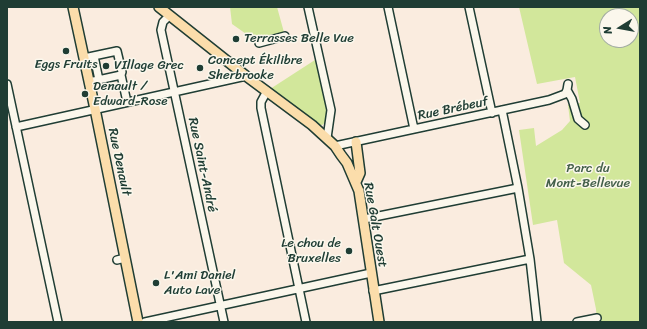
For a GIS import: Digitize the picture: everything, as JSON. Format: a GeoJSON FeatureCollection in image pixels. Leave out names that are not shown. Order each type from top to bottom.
{"type":"FeatureCollection","features":[{"type":"Feature","properties":{"kind":"main road","name":"Rue Denault"},"geometry":{"type":"LineString","coordinates":[[72,7],[95,109],[121,259],[138,322]]}},
{"type":"Feature","properties":{"kind":"main road","name":"Rue Galt Ouest"},"geometry":{"type":"LineString","coordinates":[[159,7],[327,138],[335,146],[347,163],[359,191],[373,292],[379,322]]}},
{"type":"Feature","properties":{"kind":"main road"},"geometry":{"type":"LineString","coordinates":[[356,142],[360,173],[356,182]]}},
{"type":"Feature","properties":{"kind":"street"},"geometry":{"type":"LineString","coordinates":[[308,7],[309,28],[331,110],[327,138]]}},
{"type":"Feature","properties":{"kind":"street"},"geometry":{"type":"LineString","coordinates":[[388,7],[414,129]]}},
{"type":"Feature","properties":{"kind":"street"},"geometry":{"type":"LineString","coordinates":[[469,7],[492,113]]}},
{"type":"Feature","properties":{"kind":"street","name":"Rue Saint-André"},"geometry":{"type":"LineString","coordinates":[[169,16],[163,22],[161,30],[224,322]]}},
{"type":"Feature","properties":{"kind":"street"},"geometry":{"type":"LineString","coordinates":[[259,43],[285,36]]}},
{"type":"Feature","properties":{"kind":"street"},"geometry":{"type":"LineString","coordinates":[[84,58],[118,51],[122,72],[121,75],[127,102]]}},
{"type":"Feature","properties":{"kind":"street"},"geometry":{"type":"LineString","coordinates":[[94,56],[98,68],[99,80]]}},
{"type":"Feature","properties":{"kind":"street"},"geometry":{"type":"LineString","coordinates":[[86,70],[98,68]]}},
{"type":"Feature","properties":{"kind":"street"},"geometry":{"type":"LineString","coordinates":[[89,82],[121,75]]}},
{"type":"Feature","properties":{"kind":"street"},"geometry":{"type":"LineString","coordinates":[[16,126],[246,76]]}},
{"type":"Feature","properties":{"kind":"street"},"geometry":{"type":"LineString","coordinates":[[7,84],[58,322]]}},
{"type":"Feature","properties":{"kind":"street","name":"Rue Brébeuf"},"geometry":{"type":"LineString","coordinates":[[335,146],[492,113],[559,97],[565,94],[567,87],[578,120],[585,125]]}},
{"type":"Feature","properties":{"kind":"street"},"geometry":{"type":"LineString","coordinates":[[267,91],[261,102],[261,108],[306,322]]}},
{"type":"Feature","properties":{"kind":"street"},"geometry":{"type":"LineString","coordinates":[[502,110],[518,188],[530,260],[536,322]]}},
{"type":"Feature","properties":{"kind":"street"},"geometry":{"type":"LineString","coordinates":[[312,126],[322,125],[329,120]]}},
{"type":"Feature","properties":{"kind":"street"},"geometry":{"type":"LineString","coordinates":[[364,219],[518,188]]}},
{"type":"Feature","properties":{"kind":"street"},"geometry":{"type":"LineString","coordinates":[[373,292],[530,260]]}},
{"type":"Feature","properties":{"kind":"street"},"geometry":{"type":"LineString","coordinates":[[145,322],[177,319],[220,306],[371,273]]}},
{"type":"Feature","properties":{"kind":"street"},"geometry":{"type":"LineString","coordinates":[[577,322],[597,318]]}},
{"type":"Feature","properties":{"kind":"green space"},"geometry":{"type":"Polygon","coordinates":[[[230,7],[277,7],[285,36],[259,43],[232,24],[230,7]]]}},
{"type":"Feature","properties":{"kind":"green space","name":"Parc du Mont-Bellevue"},"geometry":{"type":"Polygon","coordinates":[[[519,7],[640,7],[640,322],[597,322],[591,285],[564,263],[557,220],[533,225],[519,130],[534,128],[536,146],[562,130],[570,121],[568,105],[580,103],[575,77],[537,84],[519,7]]]}},
{"type":"Feature","properties":{"kind":"green space"},"geometry":{"type":"Polygon","coordinates":[[[318,58],[331,110],[329,120],[322,125],[312,125],[267,91],[318,58]]]}},
{"type":"Feature","properties":{"kind":"place","name":"Terrasses Belle Vue"},"geometry":{"type":"Point","coordinates":[236,39]}},
{"type":"Feature","properties":{"kind":"place","name":"Eggs Fruits"},"geometry":{"type":"Point","coordinates":[66,51]}},
{"type":"Feature","properties":{"kind":"place","name":"VIllage Grec"},"geometry":{"type":"Point","coordinates":[106,66]}},
{"type":"Feature","properties":{"kind":"place","name":"Concept Ékilibre Sherbrooke"},"geometry":{"type":"Point","coordinates":[200,68]}},
{"type":"Feature","properties":{"kind":"place","name":"Denault / Edward-Rose"},"geometry":{"type":"Point","coordinates":[85,94]}},
{"type":"Feature","properties":{"kind":"place","name":"Le chou de Bruxelles"},"geometry":{"type":"Point","coordinates":[349,251]}},
{"type":"Feature","properties":{"kind":"place","name":"L'Ami Daniel Auto Lave"},"geometry":{"type":"Point","coordinates":[156,283]}}]}
